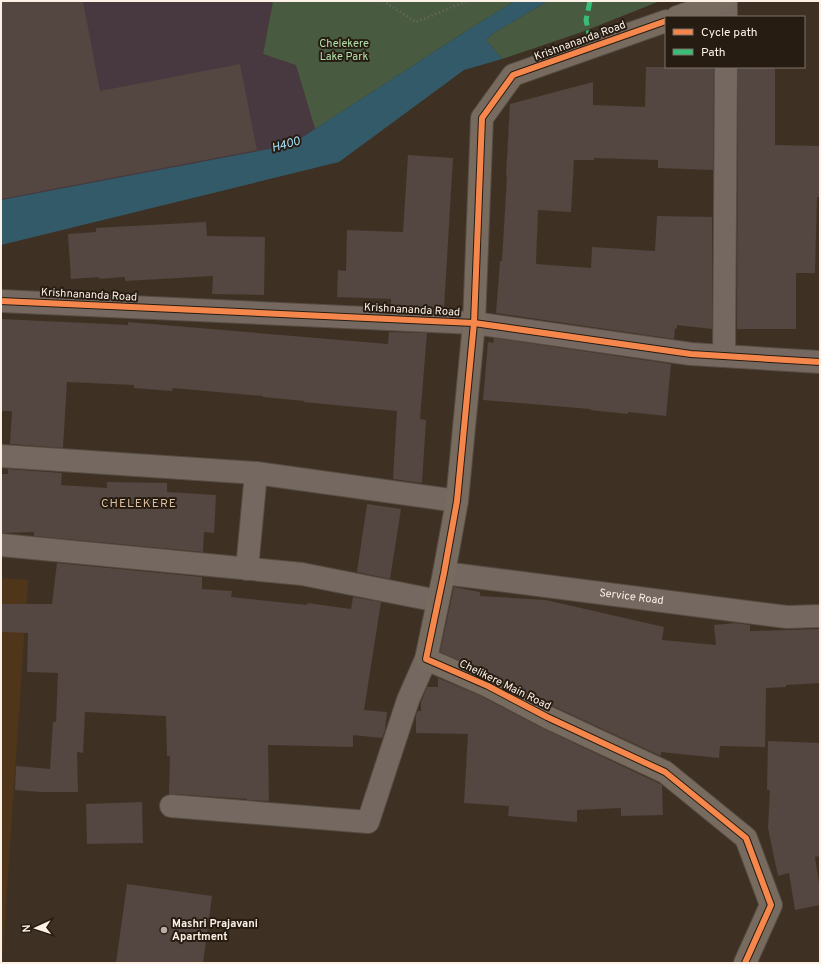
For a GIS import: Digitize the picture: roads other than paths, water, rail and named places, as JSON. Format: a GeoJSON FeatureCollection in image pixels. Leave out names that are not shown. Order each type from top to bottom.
{"type":"FeatureCollection","features":[{"type":"Feature","properties":{"kind":"street"},"geometry":{"type":"LineString","coordinates":[[680,16],[723,1]]}},
{"type":"Feature","properties":{"kind":"street"},"geometry":{"type":"LineString","coordinates":[[726,1],[726,16]]}},
{"type":"Feature","properties":{"kind":"street","name":"Krishnananda Road"},"geometry":{"type":"LineString","coordinates":[[1,301],[474,323],[482,118],[513,75],[665,21]]}},
{"type":"Feature","properties":{"kind":"street"},"geometry":{"type":"LineString","coordinates":[[724,356],[726,68]]}},
{"type":"Feature","properties":{"kind":"street"},"geometry":{"type":"LineString","coordinates":[[172,806],[368,822],[408,700],[426,659],[457,501],[474,323],[691,354],[820,362]]}},
{"type":"Feature","properties":{"kind":"street"},"geometry":{"type":"LineString","coordinates":[[1,456],[256,473],[457,501]]}},
{"type":"Feature","properties":{"kind":"street"},"geometry":{"type":"LineString","coordinates":[[247,569],[256,473]]}},
{"type":"Feature","properties":{"kind":"street"},"geometry":{"type":"LineString","coordinates":[[1,545],[302,574],[438,601]]}},
{"type":"Feature","properties":{"kind":"street","name":"Service Road"},"geometry":{"type":"LineString","coordinates":[[444,573],[787,618],[820,616]]}},
{"type":"Feature","properties":{"kind":"street","name":"Chelikere Main Road"},"geometry":{"type":"LineString","coordinates":[[426,659],[488,686],[547,717],[665,772],[746,838],[771,905],[745,963]]}},
{"type":"Feature","properties":{"kind":"water"},"geometry":{"type":"Polygon","coordinates":[[[515,1],[548,1],[495,32],[486,40],[502,59],[464,70],[339,162],[1,245],[1,200],[290,145],[515,1]]]}},
{"type":"Feature","properties":{"kind":"place","name":"Mashri Prajavani Apartment"},"geometry":{"type":"Point","coordinates":[164,930]}},
{"type":"Feature","properties":{"kind":"district","name":"CHELEKERE"},"geometry":{"type":"Point","coordinates":[139,504]}},
{"type":"Feature","properties":{"kind":"park label","name":"Chelekere Lake Park"},"geometry":{"type":"Point","coordinates":[344,50]}},
{"type":"Feature","properties":{"kind":"water label","name":"H400"},"geometry":{"type":"Point","coordinates":[286,145]}}]}
